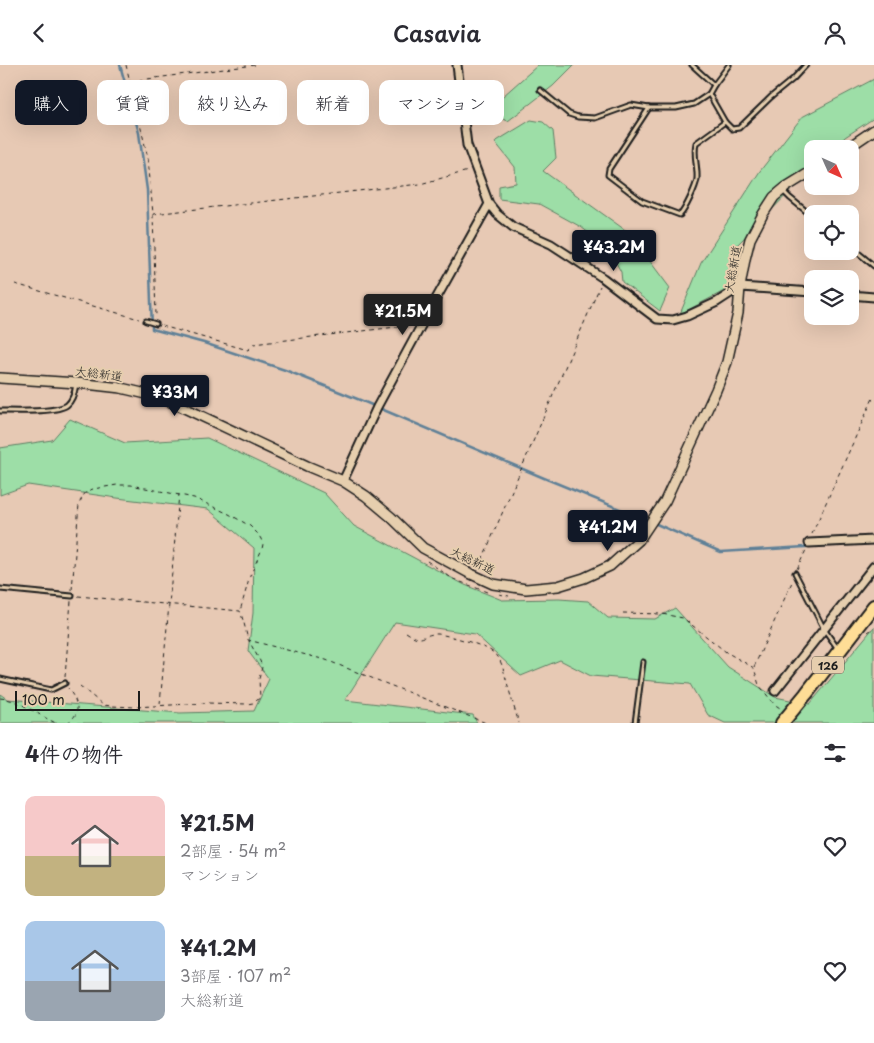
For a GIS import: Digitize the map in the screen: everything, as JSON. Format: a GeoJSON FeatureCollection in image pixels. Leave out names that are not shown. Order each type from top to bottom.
{"type":"FeatureCollection","features":[{"type":"Feature","properties":{"kind":"highway","name":"126"},"geometry":{"type":"LineString","coordinates":[[782,723],[874,606]]}},
{"type":"Feature","properties":{"kind":"street"},"geometry":{"type":"LineString","coordinates":[[457,65],[467,145],[489,204],[513,227],[551,244],[603,278],[657,319],[673,320],[687,316],[717,302],[740,287],[804,291]]}},
{"type":"Feature","properties":{"kind":"street"},"geometry":{"type":"LineString","coordinates":[[859,140],[874,130]]}},
{"type":"Feature","properties":{"kind":"street","name":"大総新道"},"geometry":{"type":"LineString","coordinates":[[0,378],[121,388],[155,396],[178,405],[307,467],[343,481],[366,496],[423,548],[475,576],[493,584],[526,589],[558,586],[584,578],[610,566],[639,540],[665,501],[727,362],[738,313],[740,287],[750,239],[774,197],[804,176]]}},
{"type":"Feature","properties":{"kind":"street"},"geometry":{"type":"LineString","coordinates":[[343,481],[377,407],[489,204]]}},
{"type":"Feature","properties":{"kind":"street"},"geometry":{"type":"LineString","coordinates":[[859,296],[874,297]]}},
{"type":"Feature","properties":{"kind":"street"},"geometry":{"type":"LineString","coordinates":[[809,543],[874,539]]}},
{"type":"Feature","properties":{"kind":"street"},"geometry":{"type":"LineString","coordinates":[[775,691],[874,566]]}},
{"type":"Feature","properties":{"kind":"lane"},"geometry":{"type":"LineString","coordinates":[[692,65],[714,85]]}},
{"type":"Feature","properties":{"kind":"lane"},"geometry":{"type":"LineString","coordinates":[[540,90],[569,114],[578,117],[595,118],[630,105],[649,108],[676,108],[694,104],[709,95],[729,65]]}},
{"type":"Feature","properties":{"kind":"lane"},"geometry":{"type":"LineString","coordinates":[[709,95],[725,122],[732,129],[739,128],[806,65]]}},
{"type":"Feature","properties":{"kind":"lane"},"geometry":{"type":"LineString","coordinates":[[649,108],[609,169],[608,175],[642,201],[680,215],[684,211],[697,181],[694,150],[696,143],[725,122]]}},
{"type":"Feature","properties":{"kind":"lane"},"geometry":{"type":"LineString","coordinates":[[783,190],[804,209]]}},
{"type":"Feature","properties":{"kind":"lane"},"geometry":{"type":"LineString","coordinates":[[859,253],[874,265]]}},
{"type":"Feature","properties":{"kind":"lane"},"geometry":{"type":"LineString","coordinates":[[146,321],[156,324]]}},
{"type":"Feature","properties":{"kind":"lane"},"geometry":{"type":"LineString","coordinates":[[0,411],[51,410],[61,408],[66,406],[72,399],[77,383]]}},
{"type":"Feature","properties":{"kind":"lane"},"geometry":{"type":"LineString","coordinates":[[795,573],[824,629],[839,651]]}},
{"type":"Feature","properties":{"kind":"lane"},"geometry":{"type":"LineString","coordinates":[[0,589],[72,596]]}},
{"type":"Feature","properties":{"kind":"lane"},"geometry":{"type":"LineString","coordinates":[[635,723],[643,662]]}},
{"type":"Feature","properties":{"kind":"lane"},"geometry":{"type":"LineString","coordinates":[[0,679],[52,690],[65,683]]}},
{"type":"Feature","properties":{"kind":"path"},"geometry":{"type":"LineString","coordinates":[[126,65],[131,80]]}},
{"type":"Feature","properties":{"kind":"path"},"geometry":{"type":"LineString","coordinates":[[139,80],[255,65]]}},
{"type":"Feature","properties":{"kind":"path"},"geometry":{"type":"LineString","coordinates":[[141,125],[148,158],[153,215],[156,324],[248,350],[253,344],[422,324]]}},
{"type":"Feature","properties":{"kind":"path"},"geometry":{"type":"LineString","coordinates":[[153,215],[420,184],[476,169]]}},
{"type":"Feature","properties":{"kind":"path"},"geometry":{"type":"LineString","coordinates":[[475,576],[603,278]]}},
{"type":"Feature","properties":{"kind":"path"},"geometry":{"type":"LineString","coordinates":[[15,284],[146,321]]}},
{"type":"Feature","properties":{"kind":"path"},"geometry":{"type":"LineString","coordinates":[[792,710],[787,712],[774,704],[759,685],[754,668],[874,396]]}},
{"type":"Feature","properties":{"kind":"path"},"geometry":{"type":"LineString","coordinates":[[67,723],[77,710],[77,703],[65,683],[79,504],[83,495],[87,491],[117,485],[131,485],[179,494],[194,498],[240,520],[254,530],[263,544],[250,576],[240,611],[248,640],[262,667],[259,679],[260,698],[257,701],[247,704],[207,703],[135,707],[103,705],[80,686]]}},
{"type":"Feature","properties":{"kind":"path"},"geometry":{"type":"LineString","coordinates":[[160,705],[179,494]]}},
{"type":"Feature","properties":{"kind":"path"},"geometry":{"type":"LineString","coordinates":[[422,557],[453,579],[489,592]]}},
{"type":"Feature","properties":{"kind":"path"},"geometry":{"type":"LineString","coordinates":[[497,594],[513,596]]}},
{"type":"Feature","properties":{"kind":"path"},"geometry":{"type":"LineString","coordinates":[[72,596],[240,611]]}},
{"type":"Feature","properties":{"kind":"path"},"geometry":{"type":"LineString","coordinates":[[623,613],[662,614],[683,618],[726,652],[754,668]]}},
{"type":"Feature","properties":{"kind":"path"},"geometry":{"type":"LineString","coordinates":[[868,632],[874,628]]}},
{"type":"Feature","properties":{"kind":"path"},"geometry":{"type":"LineString","coordinates":[[406,633],[418,639],[439,634],[478,644],[494,652],[502,665],[519,723]]}},
{"type":"Feature","properties":{"kind":"path"},"geometry":{"type":"LineString","coordinates":[[248,640],[326,660],[486,723]]}},
{"type":"Feature","properties":{"kind":"path"},"geometry":{"type":"LineString","coordinates":[[0,698],[28,707],[56,723]]}},
{"type":"Feature","properties":{"kind":"green space"},"geometry":{"type":"Polygon","coordinates":[[[538,65],[574,65],[553,86],[508,121],[504,119],[504,95],[538,65]]]}},
{"type":"Feature","properties":{"kind":"green space"},"geometry":{"type":"Polygon","coordinates":[[[874,79],[874,118],[842,140],[804,140],[804,177],[736,246],[730,288],[680,314],[701,263],[760,171],[802,117],[874,79]]]}},
{"type":"Feature","properties":{"kind":"green space"},"geometry":{"type":"Polygon","coordinates":[[[531,120],[543,122],[553,131],[556,158],[543,171],[628,232],[670,288],[660,311],[622,282],[621,272],[608,248],[581,227],[539,204],[499,199],[499,186],[516,183],[515,167],[495,142],[531,120]]]}},
{"type":"Feature","properties":{"kind":"green space"},"geometry":{"type":"Polygon","coordinates":[[[70,419],[125,443],[207,438],[324,493],[354,526],[465,585],[502,600],[559,599],[588,601],[608,618],[655,619],[675,608],[728,667],[775,697],[810,704],[874,627],[874,723],[725,723],[708,715],[690,684],[591,676],[560,660],[521,676],[475,634],[395,622],[345,700],[473,715],[477,723],[0,723],[0,694],[7,699],[180,713],[254,711],[269,679],[248,651],[253,613],[254,548],[208,509],[28,485],[0,495],[0,448],[52,440],[70,419]]]}},
{"type":"Feature","properties":{"kind":"waterway"},"geometry":{"type":"LineString","coordinates":[[120,65],[139,133],[147,190],[152,329],[204,343],[285,370],[649,521]]}},
{"type":"Feature","properties":{"kind":"waterway"},"geometry":{"type":"LineString","coordinates":[[654,523],[721,552],[838,545]]}}]}
